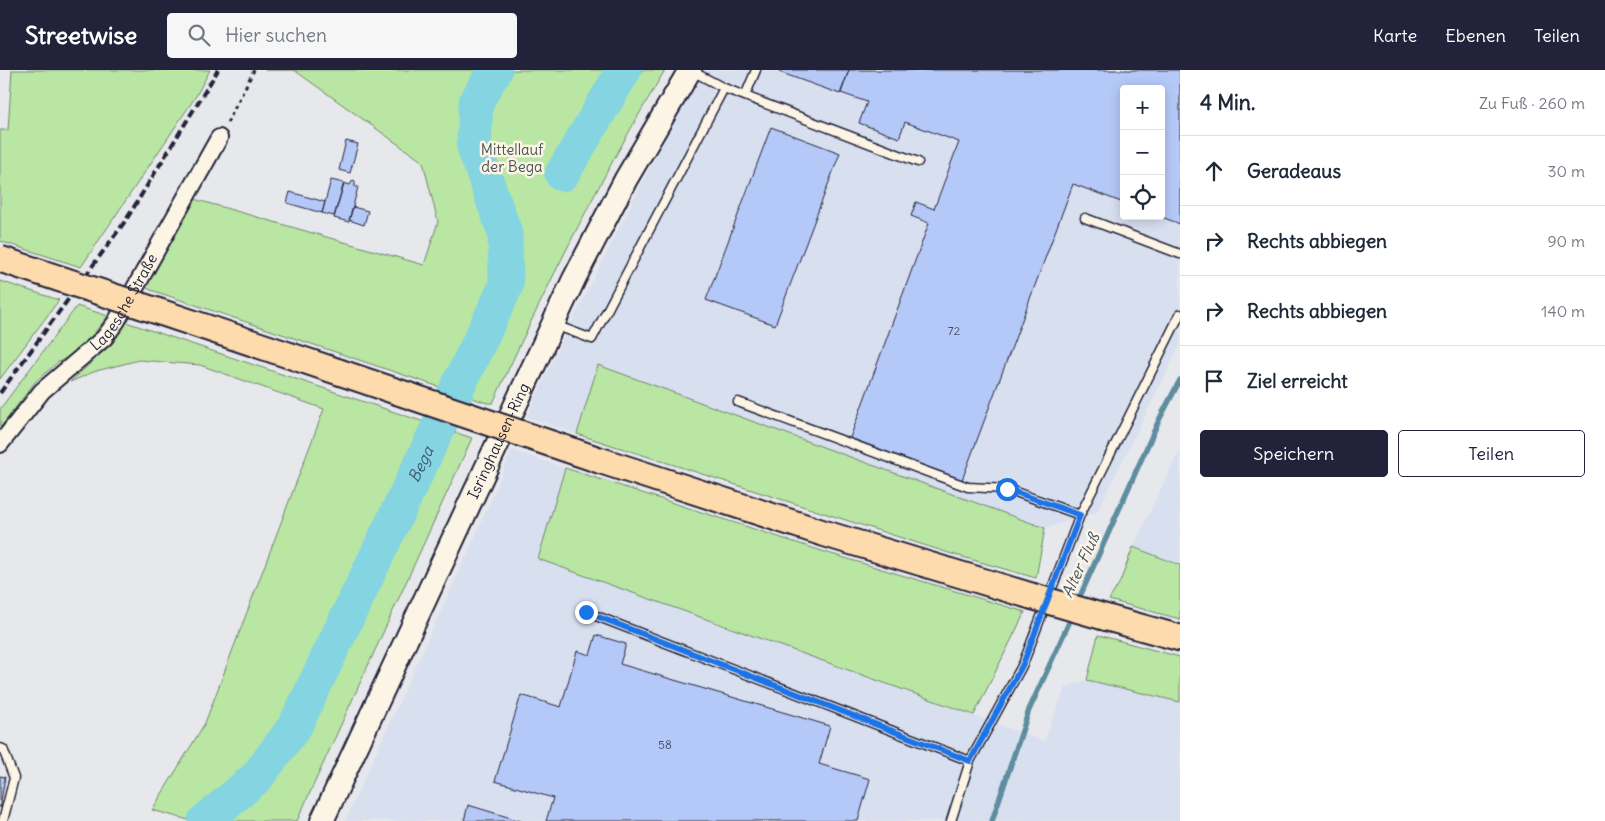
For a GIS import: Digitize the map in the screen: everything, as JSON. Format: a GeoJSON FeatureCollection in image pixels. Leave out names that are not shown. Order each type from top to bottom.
{"type":"FeatureCollection","features":[{"type":"Feature","properties":{"kind":"main road"},"geometry":{"type":"LineString","coordinates":[[0,259],[823,533],[1031,596],[1180,638]]}},
{"type":"Feature","properties":{"kind":"street","name":"Isringhausen-Ring"},"geometry":{"type":"LineString","coordinates":[[322,821],[553,324],[626,179],[690,70]]}},
{"type":"Feature","properties":{"kind":"street","name":"Lagesche Straße"},"geometry":{"type":"LineString","coordinates":[[0,444],[42,391],[91,350],[116,322],[219,138]]}},
{"type":"Feature","properties":{"kind":"lane"},"geometry":{"type":"LineString","coordinates":[[690,70],[724,88],[918,162]]}},
{"type":"Feature","properties":{"kind":"lane"},"geometry":{"type":"LineString","coordinates":[[746,96],[756,70]]}},
{"type":"Feature","properties":{"kind":"lane"},"geometry":{"type":"LineString","coordinates":[[553,324],[592,338],[724,88]]}},
{"type":"Feature","properties":{"kind":"lane"},"geometry":{"type":"LineString","coordinates":[[1085,218],[1180,254]]}},
{"type":"Feature","properties":{"kind":"lane"},"geometry":{"type":"LineString","coordinates":[[951,821],[970,761],[1023,664],[1080,515],[1180,314]]}},
{"type":"Feature","properties":{"kind":"lane"},"geometry":{"type":"LineString","coordinates":[[738,402],[968,487],[1007,489],[1080,515]]}},
{"type":"Feature","properties":{"kind":"lane"},"geometry":{"type":"LineString","coordinates":[[586,612],[970,761]]}},
{"type":"Feature","properties":{"kind":"lane"},"geometry":{"type":"LineString","coordinates":[[0,748],[3,749],[14,778],[2,821]]}},
{"type":"Feature","properties":{"kind":"path"},"geometry":{"type":"LineString","coordinates":[[219,138],[254,70]]}},
{"type":"Feature","properties":{"kind":"shaded area"},"geometry":{"type":"Polygon","coordinates":[[[703,70],[1180,70],[1180,345],[1097,512],[1045,528],[598,365],[577,434],[527,417],[557,351],[675,117],[703,70]]]}},
{"type":"Feature","properties":{"kind":"shaded area"},"geometry":{"type":"Polygon","coordinates":[[[1180,449],[1180,565],[1133,547],[1180,449]]]}},
{"type":"Feature","properties":{"kind":"shaded area"},"geometry":{"type":"Polygon","coordinates":[[[512,450],[565,468],[539,559],[1044,741],[1065,688],[1087,680],[1180,702],[1180,821],[345,821],[476,534],[512,450]]]}},
{"type":"Feature","properties":{"kind":"green space"},"geometry":{"type":"Polygon","coordinates":[[[12,70],[210,70],[196,96],[81,267],[0,241],[0,130],[8,130],[12,70]]]}},
{"type":"Feature","properties":{"kind":"green space","name":"Mittellauf der Bega"},"geometry":{"type":"Polygon","coordinates":[[[294,70],[665,70],[574,234],[493,403],[487,403],[151,290],[137,283],[194,199],[424,265],[438,222],[423,162],[294,70]]]}},
{"type":"Feature","properties":{"kind":"green space"},"geometry":{"type":"Polygon","coordinates":[[[0,281],[59,300],[0,379],[0,281]]]}},
{"type":"Feature","properties":{"kind":"green space"},"geometry":{"type":"Polygon","coordinates":[[[77,306],[108,316],[80,350],[57,363],[35,382],[0,428],[0,409],[77,306]]]}},
{"type":"Feature","properties":{"kind":"green space"},"geometry":{"type":"Polygon","coordinates":[[[126,322],[472,438],[297,821],[192,821],[152,810],[205,723],[324,409],[200,365],[139,360],[96,371],[70,382],[113,343],[126,322]]]}},
{"type":"Feature","properties":{"kind":"green space"},"geometry":{"type":"Polygon","coordinates":[[[598,365],[1045,528],[1036,578],[952,554],[577,434],[598,365]]]}},
{"type":"Feature","properties":{"kind":"green space"},"geometry":{"type":"Polygon","coordinates":[[[565,468],[828,553],[1025,612],[974,715],[538,559],[565,468]]]}},
{"type":"Feature","properties":{"kind":"green space"},"geometry":{"type":"Polygon","coordinates":[[[1133,547],[1180,565],[1180,619],[1109,600],[1120,582],[1133,547]]]}},
{"type":"Feature","properties":{"kind":"green space"},"geometry":{"type":"Polygon","coordinates":[[[1098,635],[1180,657],[1180,702],[1087,680],[1098,635]]]}},
{"type":"Feature","properties":{"kind":"building"},"geometry":{"type":"Polygon","coordinates":[[[780,70],[849,70],[840,94],[779,72],[780,70]]]}},
{"type":"Feature","properties":{"kind":"building"},"geometry":{"type":"Polygon","coordinates":[[[849,70],[1180,70],[1180,224],[1165,218],[1165,85],[1120,85],[1120,202],[1073,184],[962,480],[850,438],[929,223],[911,216],[916,202],[934,209],[959,142],[905,122],[899,138],[859,123],[867,102],[841,93],[849,70]]]}},
{"type":"Feature","properties":{"kind":"building"},"geometry":{"type":"Polygon","coordinates":[[[771,127],[840,153],[775,325],[706,300],[771,127]]]}},
{"type":"Feature","properties":{"kind":"building"},"geometry":{"type":"Polygon","coordinates":[[[346,141],[358,144],[350,173],[339,170],[346,141]]]}},
{"type":"Feature","properties":{"kind":"building"},"geometry":{"type":"Polygon","coordinates":[[[331,180],[344,183],[334,216],[322,213],[331,180]]]}},
{"type":"Feature","properties":{"kind":"building"},"geometry":{"type":"Polygon","coordinates":[[[353,180],[355,181],[355,187],[358,187],[349,222],[334,218],[344,183],[350,185],[353,180]]]}},
{"type":"Feature","properties":{"kind":"building"},"geometry":{"type":"Polygon","coordinates":[[[290,192],[325,202],[322,213],[287,203],[290,192]]]}},
{"type":"Feature","properties":{"kind":"building"},"geometry":{"type":"Polygon","coordinates":[[[353,207],[368,211],[364,225],[349,220],[353,207]]]}},
{"type":"Feature","properties":{"kind":"building"},"geometry":{"type":"Polygon","coordinates":[[[596,635],[626,644],[620,664],[830,726],[819,764],[870,779],[858,821],[546,821],[553,798],[495,781],[521,695],[561,707],[577,651],[590,655],[596,635]]]}},
{"type":"Feature","properties":{"kind":"building"},"geometry":{"type":"Polygon","coordinates":[[[0,776],[5,777],[0,808],[0,776]]]}},
{"type":"Feature","properties":{"kind":"building"},"geometry":{"type":"Polygon","coordinates":[[[468,805],[521,821],[464,821],[468,805]]]}},
{"type":"Feature","properties":{"kind":"waterway","name":"Bega"},"geometry":{"type":"LineString","coordinates":[[205,821],[257,777],[295,726],[506,286],[505,233],[474,147],[476,102],[495,70]]}},
{"type":"Feature","properties":{"kind":"waterway","name":"Bega"},"geometry":{"type":"LineString","coordinates":[[562,174],[624,70]]}},
{"type":"Feature","properties":{"kind":"waterway","name":"Alter Fluß"},"geometry":{"type":"LineString","coordinates":[[1077,603],[1159,420],[1180,380]]}},
{"type":"Feature","properties":{"kind":"waterway","name":"Alter Fluß"},"geometry":{"type":"LineString","coordinates":[[992,821],[1029,710],[1073,614]]}},
{"type":"Feature","properties":{"kind":"railway"},"geometry":{"type":"LineString","coordinates":[[0,393],[126,220],[218,70]]}},
{"type":"Feature","properties":{"kind":"route"},"geometry":{"type":"LineString","coordinates":[[586,612],[970,761],[1023,664],[1035,637],[1057,572],[1080,515],[1007,489]]}}]}
